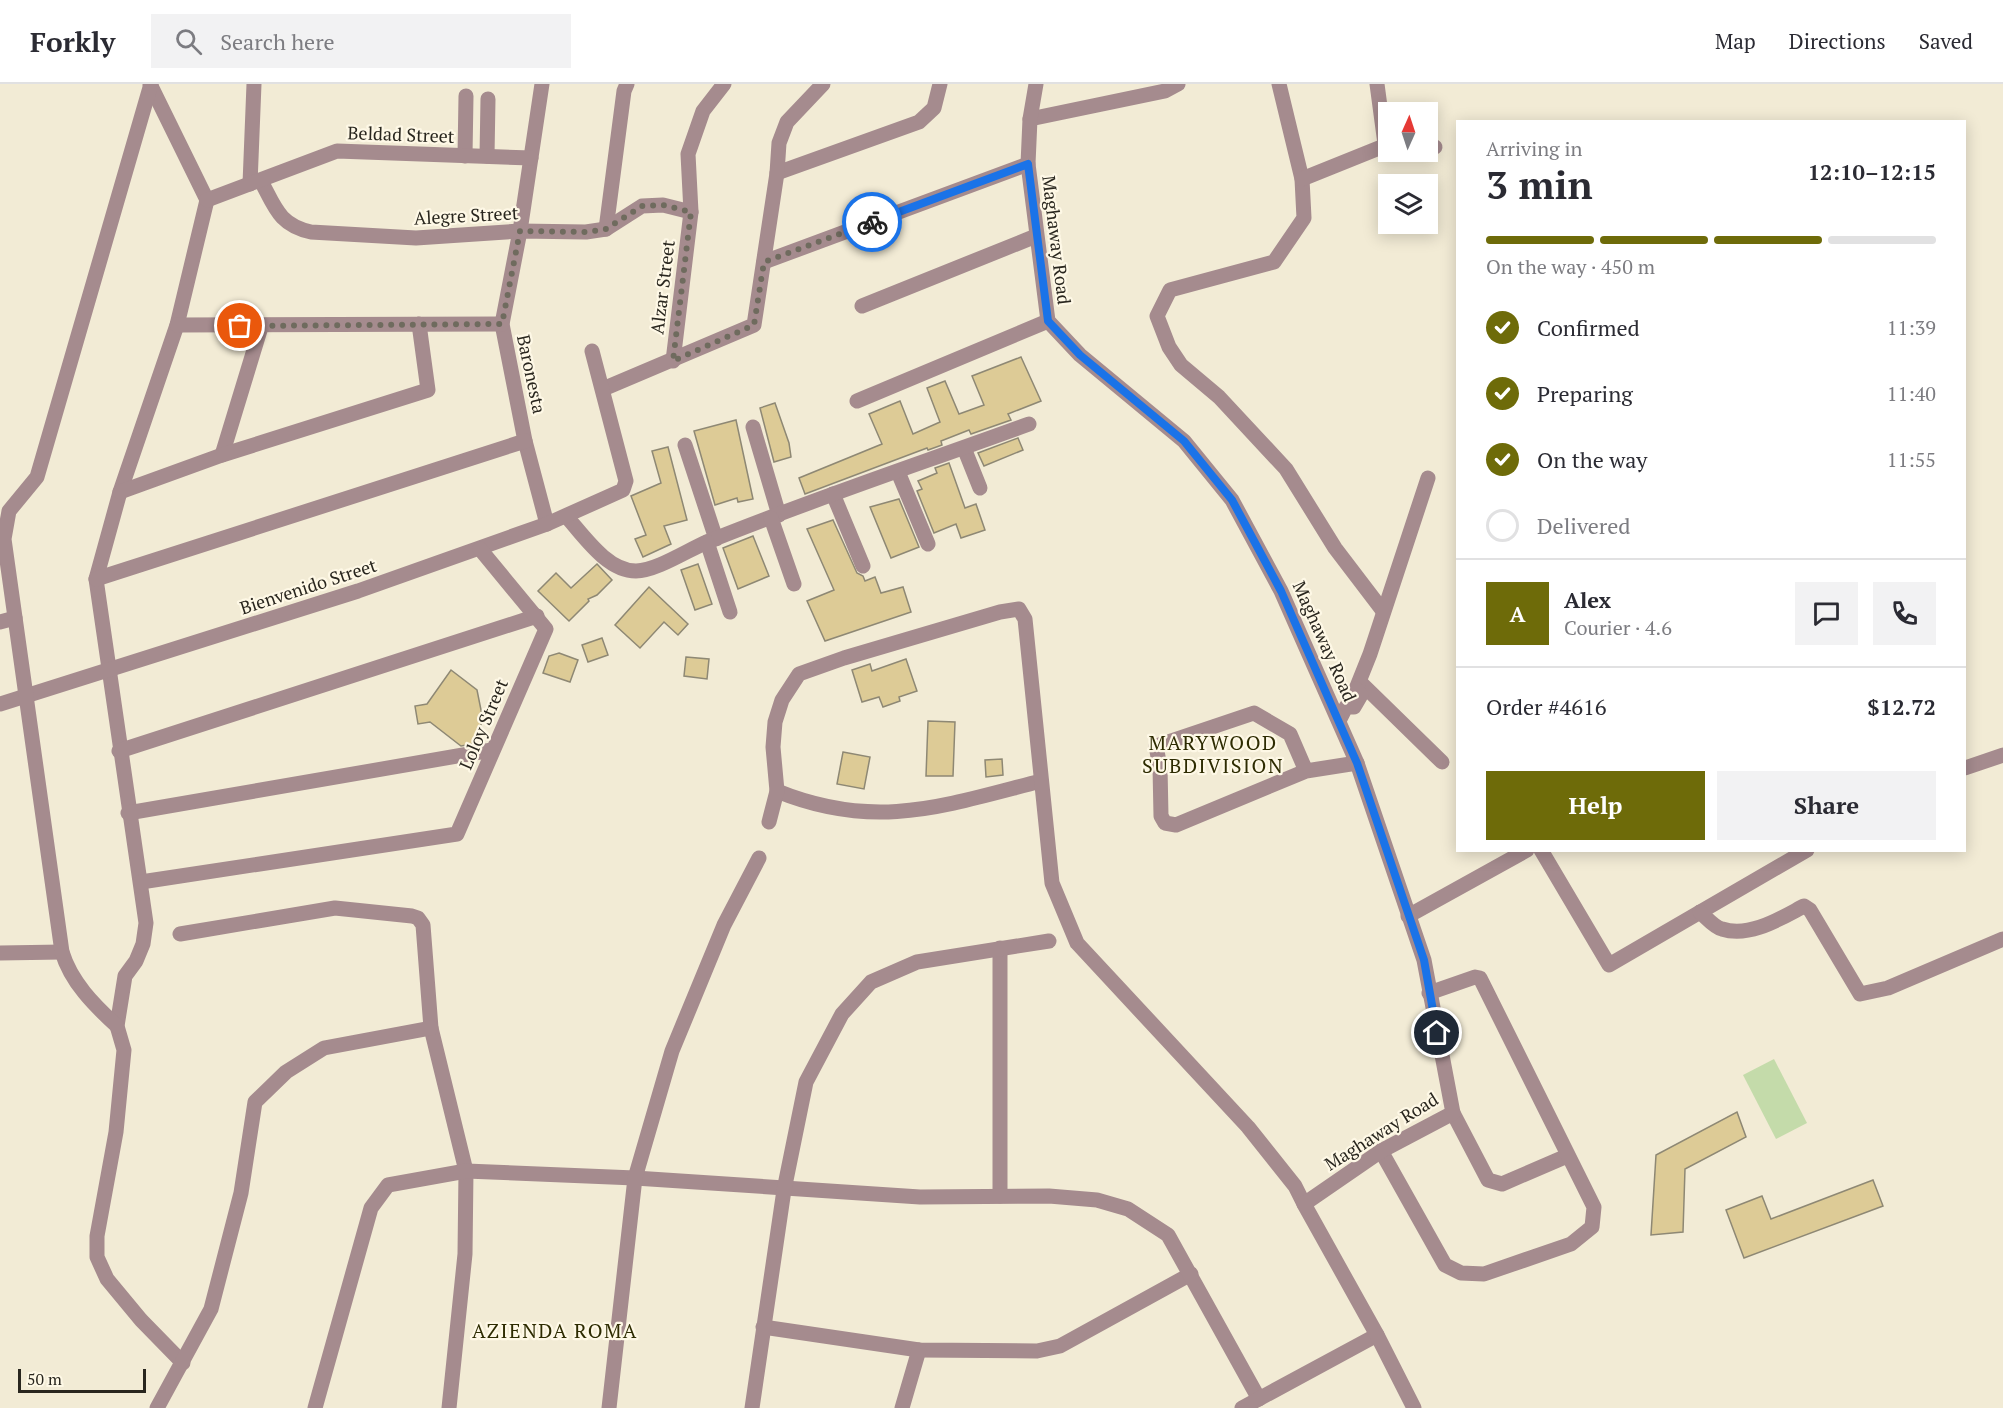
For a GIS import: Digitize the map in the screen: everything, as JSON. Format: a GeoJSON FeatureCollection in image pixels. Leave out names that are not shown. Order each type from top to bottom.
{"type":"FeatureCollection","features":[{"type":"Feature","properties":{"kind":"street"},"geometry":{"type":"LineString","coordinates":[[254,84],[255,183]]}},
{"type":"Feature","properties":{"kind":"street","name":"Baronesta"},"geometry":{"type":"LineString","coordinates":[[542,84],[520,231],[502,324],[525,441],[547,524]]}},
{"type":"Feature","properties":{"kind":"street"},"geometry":{"type":"LineString","coordinates":[[606,229],[624,91],[627,84]]}},
{"type":"Feature","properties":{"kind":"street","name":"Alzar Street"},"geometry":{"type":"LineString","coordinates":[[673,361],[691,212],[688,154],[702,111],[724,84]]}},
{"type":"Feature","properties":{"kind":"street"},"geometry":{"type":"LineString","coordinates":[[592,351],[603,389],[754,325],[777,173],[779,142],[788,122],[823,84]]}},
{"type":"Feature","properties":{"kind":"street"},"geometry":{"type":"LineString","coordinates":[[777,173],[919,122],[934,108],[940,84]]}},
{"type":"Feature","properties":{"kind":"street","name":"Maghaway Road"},"geometry":{"type":"LineString","coordinates":[[1036,84],[1030,119],[1028,164],[1048,321],[1080,355],[1184,441],[1232,500],[1343,714],[1357,763],[1424,960],[1453,1113],[1381,1151],[1304,1204]]}},
{"type":"Feature","properties":{"kind":"street"},"geometry":{"type":"LineString","coordinates":[[1030,119],[1165,91],[1178,84]]}},
{"type":"Feature","properties":{"kind":"street"},"geometry":{"type":"LineString","coordinates":[[1279,84],[1302,179],[1304,218],[1275,262],[1170,290],[1158,316],[1169,347],[1181,365],[1219,397],[1286,469],[1335,549],[1383,611]]}},
{"type":"Feature","properties":{"kind":"street"},"geometry":{"type":"LineString","coordinates":[[1377,84],[1380,102]]}},
{"type":"Feature","properties":{"kind":"street"},"geometry":{"type":"LineString","coordinates":[[151,85],[207,200],[177,325],[120,492],[96,579],[107,669],[146,923],[143,944],[136,961],[125,976],[117,1026],[124,1050],[116,1132],[97,1236],[97,1257],[107,1279],[141,1320],[183,1363]]}},
{"type":"Feature","properties":{"kind":"street"},"geometry":{"type":"LineString","coordinates":[[117,1026],[89,1000],[65,962],[62,952],[26,695],[8,620],[4,539],[9,511],[37,477],[151,85]]}},
{"type":"Feature","properties":{"kind":"street"},"geometry":{"type":"LineString","coordinates":[[465,156],[466,96]]}},
{"type":"Feature","properties":{"kind":"street"},"geometry":{"type":"LineString","coordinates":[[487,156],[488,99]]}},
{"type":"Feature","properties":{"kind":"street"},"geometry":{"type":"LineString","coordinates":[[1302,179],[1378,148]]}},
{"type":"Feature","properties":{"kind":"street","name":"Beldad Street"},"geometry":{"type":"LineString","coordinates":[[207,200],[336,151],[531,158]]}},
{"type":"Feature","properties":{"kind":"street"},"geometry":{"type":"LineString","coordinates":[[764,262],[1028,164]]}},
{"type":"Feature","properties":{"kind":"street","name":"Alegre Street"},"geometry":{"type":"LineString","coordinates":[[255,183],[285,221],[297,229],[311,232],[416,238],[520,231],[586,232],[606,229],[642,206],[663,205],[691,212]]}},
{"type":"Feature","properties":{"kind":"street"},"geometry":{"type":"LineString","coordinates":[[862,306],[1036,236]]}},
{"type":"Feature","properties":{"kind":"street"},"geometry":{"type":"LineString","coordinates":[[858,401],[1048,321]]}},
{"type":"Feature","properties":{"kind":"street"},"geometry":{"type":"LineString","coordinates":[[120,492],[222,455],[428,390],[418,324]]}},
{"type":"Feature","properties":{"kind":"street"},"geometry":{"type":"LineString","coordinates":[[177,325],[261,327],[502,324]]}},
{"type":"Feature","properties":{"kind":"street"},"geometry":{"type":"LineString","coordinates":[[222,455],[261,327]]}},
{"type":"Feature","properties":{"kind":"street","name":"Bienvenido Street"},"geometry":{"type":"LineString","coordinates":[[0,704],[358,591],[547,524],[623,490],[626,481],[603,389]]}},
{"type":"Feature","properties":{"kind":"street"},"geometry":{"type":"LineString","coordinates":[[566,516],[617,568],[636,571],[647,569],[775,516],[1029,424]]}},
{"type":"Feature","properties":{"kind":"street"},"geometry":{"type":"LineString","coordinates":[[753,427],[794,584]]}},
{"type":"Feature","properties":{"kind":"street"},"geometry":{"type":"LineString","coordinates":[[96,579],[525,441]]}},
{"type":"Feature","properties":{"kind":"street"},"geometry":{"type":"LineString","coordinates":[[685,445],[730,612]]}},
{"type":"Feature","properties":{"kind":"street"},"geometry":{"type":"LineString","coordinates":[[964,447],[980,488]]}},
{"type":"Feature","properties":{"kind":"street"},"geometry":{"type":"LineString","coordinates":[[898,472],[928,544]]}},
{"type":"Feature","properties":{"kind":"street"},"geometry":{"type":"LineString","coordinates":[[1358,686],[1428,478]]}},
{"type":"Feature","properties":{"kind":"street"},"geometry":{"type":"LineString","coordinates":[[833,494],[863,566]]}},
{"type":"Feature","properties":{"kind":"street"},"geometry":{"type":"LineString","coordinates":[[119,751],[537,616],[480,549]]}},
{"type":"Feature","properties":{"kind":"street"},"geometry":{"type":"LineString","coordinates":[[769,822],[777,791],[773,747],[775,722],[782,700],[799,674],[844,658],[1012,609],[1019,609],[1025,618],[1052,884],[1077,943],[1248,1127],[1295,1186],[1377,1335],[1414,1408]]}},
{"type":"Feature","properties":{"kind":"street","name":"Loloy Street"},"geometry":{"type":"LineString","coordinates":[[141,882],[457,834],[546,629],[537,616]]}},
{"type":"Feature","properties":{"kind":"street"},"geometry":{"type":"LineString","coordinates":[[1343,714],[1343,701],[1347,689],[1358,686]]}},
{"type":"Feature","properties":{"kind":"street"},"geometry":{"type":"LineString","coordinates":[[1358,686],[1442,762]]}},
{"type":"Feature","properties":{"kind":"street"},"geometry":{"type":"LineString","coordinates":[[1306,771],[1290,734],[1254,713],[1156,746],[1160,767],[1161,816],[1165,823],[1176,825],[1306,771],[1357,763]]}},
{"type":"Feature","properties":{"kind":"street"},"geometry":{"type":"LineString","coordinates":[[128,813],[492,750]]}},
{"type":"Feature","properties":{"kind":"street"},"geometry":{"type":"LineString","coordinates":[[1966,768],[2003,755]]}},
{"type":"Feature","properties":{"kind":"street"},"geometry":{"type":"LineString","coordinates":[[777,791],[810,805],[852,812],[886,813],[924,809],[1041,781]]}},
{"type":"Feature","properties":{"kind":"street"},"geometry":{"type":"LineString","coordinates":[[1408,916],[1523,852]]}},
{"type":"Feature","properties":{"kind":"street"},"geometry":{"type":"LineString","coordinates":[[1541,852],[1609,965],[1804,852]]}},
{"type":"Feature","properties":{"kind":"street"},"geometry":{"type":"LineString","coordinates":[[609,1408],[635,1179],[672,1051],[724,925],[759,858]]}},
{"type":"Feature","properties":{"kind":"street"},"geometry":{"type":"LineString","coordinates":[[1700,912],[1720,929],[1736,931],[1756,929],[1804,906],[1810,910],[1860,994],[1888,988],[2003,939]]}},
{"type":"Feature","properties":{"kind":"street"},"geometry":{"type":"LineString","coordinates":[[180,934],[334,908],[418,918],[423,925],[431,1028],[466,1171],[465,1254],[449,1408]]}},
{"type":"Feature","properties":{"kind":"street"},"geometry":{"type":"LineString","coordinates":[[752,1408],[784,1190],[806,1082],[842,1014],[871,982],[918,962],[1049,941]]}},
{"type":"Feature","properties":{"kind":"street"},"geometry":{"type":"LineString","coordinates":[[1000,948],[1000,1196]]}},
{"type":"Feature","properties":{"kind":"street"},"geometry":{"type":"LineString","coordinates":[[0,953],[62,952]]}},
{"type":"Feature","properties":{"kind":"street"},"geometry":{"type":"LineString","coordinates":[[1381,1151],[1445,1265],[1461,1273],[1484,1274],[1571,1244],[1592,1227],[1594,1207],[1480,978],[1475,977],[1429,993]]}},
{"type":"Feature","properties":{"kind":"street"},"geometry":{"type":"LineString","coordinates":[[157,1408],[211,1309],[241,1193],[255,1102],[286,1072],[324,1048],[431,1028]]}},
{"type":"Feature","properties":{"kind":"street"},"geometry":{"type":"LineString","coordinates":[[1453,1113],[1488,1180],[1502,1184],[1567,1155]]}},
{"type":"Feature","properties":{"kind":"street"},"geometry":{"type":"LineString","coordinates":[[315,1408],[371,1208],[388,1185],[466,1171],[920,1197],[1000,1196],[1096,1200],[1128,1209],[1168,1235],[1259,1399]]}},
{"type":"Feature","properties":{"kind":"street"},"geometry":{"type":"LineString","coordinates":[[763,1327],[919,1350],[1037,1351],[1060,1346],[1191,1274]]}},
{"type":"Feature","properties":{"kind":"street"},"geometry":{"type":"LineString","coordinates":[[1242,1408],[1377,1335]]}},
{"type":"Feature","properties":{"kind":"street"},"geometry":{"type":"LineString","coordinates":[[902,1408],[919,1350]]}},
{"type":"Feature","properties":{"kind":"green space"},"geometry":{"type":"Polygon","coordinates":[[[1774,1059],[1807,1123],[1776,1139],[1743,1075],[1774,1059]]]}},
{"type":"Feature","properties":{"kind":"building"},"geometry":{"type":"Polygon","coordinates":[[[1021,357],[1041,401],[1008,414],[1011,420],[971,434],[969,430],[941,441],[942,445],[928,450],[927,448],[805,494],[799,478],[882,444],[869,414],[900,401],[913,434],[940,422],[927,388],[945,381],[959,414],[984,405],[972,376],[1021,357]]]}},
{"type":"Feature","properties":{"kind":"building"},"geometry":{"type":"Polygon","coordinates":[[[775,403],[789,443],[791,457],[774,462],[760,408],[775,403]]]}},
{"type":"Feature","properties":{"kind":"building"},"geometry":{"type":"Polygon","coordinates":[[[736,420],[753,499],[738,502],[737,498],[715,505],[694,431],[736,420]]]}},
{"type":"Feature","properties":{"kind":"building"},"geometry":{"type":"Polygon","coordinates":[[[1018,438],[1023,450],[984,466],[978,453],[1018,438]]]}},
{"type":"Feature","properties":{"kind":"building"},"geometry":{"type":"Polygon","coordinates":[[[668,447],[687,520],[664,526],[671,544],[643,557],[635,539],[646,535],[631,496],[661,483],[652,451],[668,447]]]}},
{"type":"Feature","properties":{"kind":"building"},"geometry":{"type":"Polygon","coordinates":[[[949,463],[965,508],[976,504],[985,530],[961,538],[956,524],[934,533],[917,491],[922,489],[918,481],[937,473],[935,468],[949,463]]]}},
{"type":"Feature","properties":{"kind":"building"},"geometry":{"type":"Polygon","coordinates":[[[899,499],[919,547],[891,558],[870,507],[899,499]]]}},
{"type":"Feature","properties":{"kind":"building"},"geometry":{"type":"Polygon","coordinates":[[[833,520],[857,573],[863,576],[865,581],[875,577],[881,593],[903,587],[911,612],[825,641],[807,601],[834,590],[807,529],[833,520]]]}},
{"type":"Feature","properties":{"kind":"building"},"geometry":{"type":"Polygon","coordinates":[[[753,536],[769,576],[738,589],[723,548],[753,536]]]}},
{"type":"Feature","properties":{"kind":"building"},"geometry":{"type":"Polygon","coordinates":[[[597,564],[612,580],[597,595],[588,599],[589,601],[569,621],[538,591],[556,573],[571,588],[597,564]]]}},
{"type":"Feature","properties":{"kind":"building"},"geometry":{"type":"Polygon","coordinates":[[[698,564],[712,604],[695,610],[681,570],[698,564]]]}},
{"type":"Feature","properties":{"kind":"building"},"geometry":{"type":"Polygon","coordinates":[[[649,587],[688,624],[678,635],[664,622],[640,648],[615,625],[649,587]]]}},
{"type":"Feature","properties":{"kind":"building"},"geometry":{"type":"Polygon","coordinates":[[[602,638],[608,655],[588,662],[582,645],[602,638]]]}},
{"type":"Feature","properties":{"kind":"building"},"geometry":{"type":"Polygon","coordinates":[[[559,653],[578,660],[570,682],[543,673],[549,656],[559,653]]]}},
{"type":"Feature","properties":{"kind":"building"},"geometry":{"type":"Polygon","coordinates":[[[686,657],[709,659],[707,679],[684,676],[686,657]]]}},
{"type":"Feature","properties":{"kind":"building"},"geometry":{"type":"Polygon","coordinates":[[[906,659],[917,691],[899,697],[900,701],[883,707],[879,697],[862,702],[852,670],[870,664],[872,671],[906,659]]]}},
{"type":"Feature","properties":{"kind":"building"},"geometry":{"type":"Polygon","coordinates":[[[451,670],[477,690],[483,720],[472,744],[461,746],[430,722],[418,724],[415,706],[427,704],[451,670]]]}},
{"type":"Feature","properties":{"kind":"building"},"geometry":{"type":"Polygon","coordinates":[[[928,721],[955,722],[953,776],[926,776],[928,721]]]}},
{"type":"Feature","properties":{"kind":"building"},"geometry":{"type":"Polygon","coordinates":[[[843,752],[870,757],[864,789],[837,784],[843,752]]]}},
{"type":"Feature","properties":{"kind":"building"},"geometry":{"type":"Polygon","coordinates":[[[1002,759],[1003,775],[986,777],[985,760],[1002,759]]]}},
{"type":"Feature","properties":{"kind":"building"},"geometry":{"type":"Polygon","coordinates":[[[1737,1112],[1746,1137],[1685,1169],[1683,1232],[1651,1235],[1656,1155],[1737,1112]]]}},
{"type":"Feature","properties":{"kind":"building"},"geometry":{"type":"Polygon","coordinates":[[[1873,1180],[1883,1206],[1744,1258],[1726,1210],[1762,1196],[1771,1219],[1873,1180]]]}},
{"type":"Feature","properties":{"kind":"way so far"},"geometry":{"type":"LineString","coordinates":[[240,326],[502,324],[520,231],[586,232],[606,229],[642,206],[663,205],[691,212],[673,361],[754,325],[764,262],[872,222]]}},
{"type":"Feature","properties":{"kind":"district","name":"MARYWOOD SUBDIVISION"},"geometry":{"type":"Point","coordinates":[1213,754]}},
{"type":"Feature","properties":{"kind":"district","name":"AZIENDA ROMA"},"geometry":{"type":"Point","coordinates":[555,1330]}},
{"type":"Feature","properties":{"kind":"route"},"geometry":{"type":"LineString","coordinates":[[872,222],[1028,164],[1048,321],[1080,355],[1184,441],[1232,500],[1281,591],[1357,763],[1424,960],[1437,1033]]}}]}
